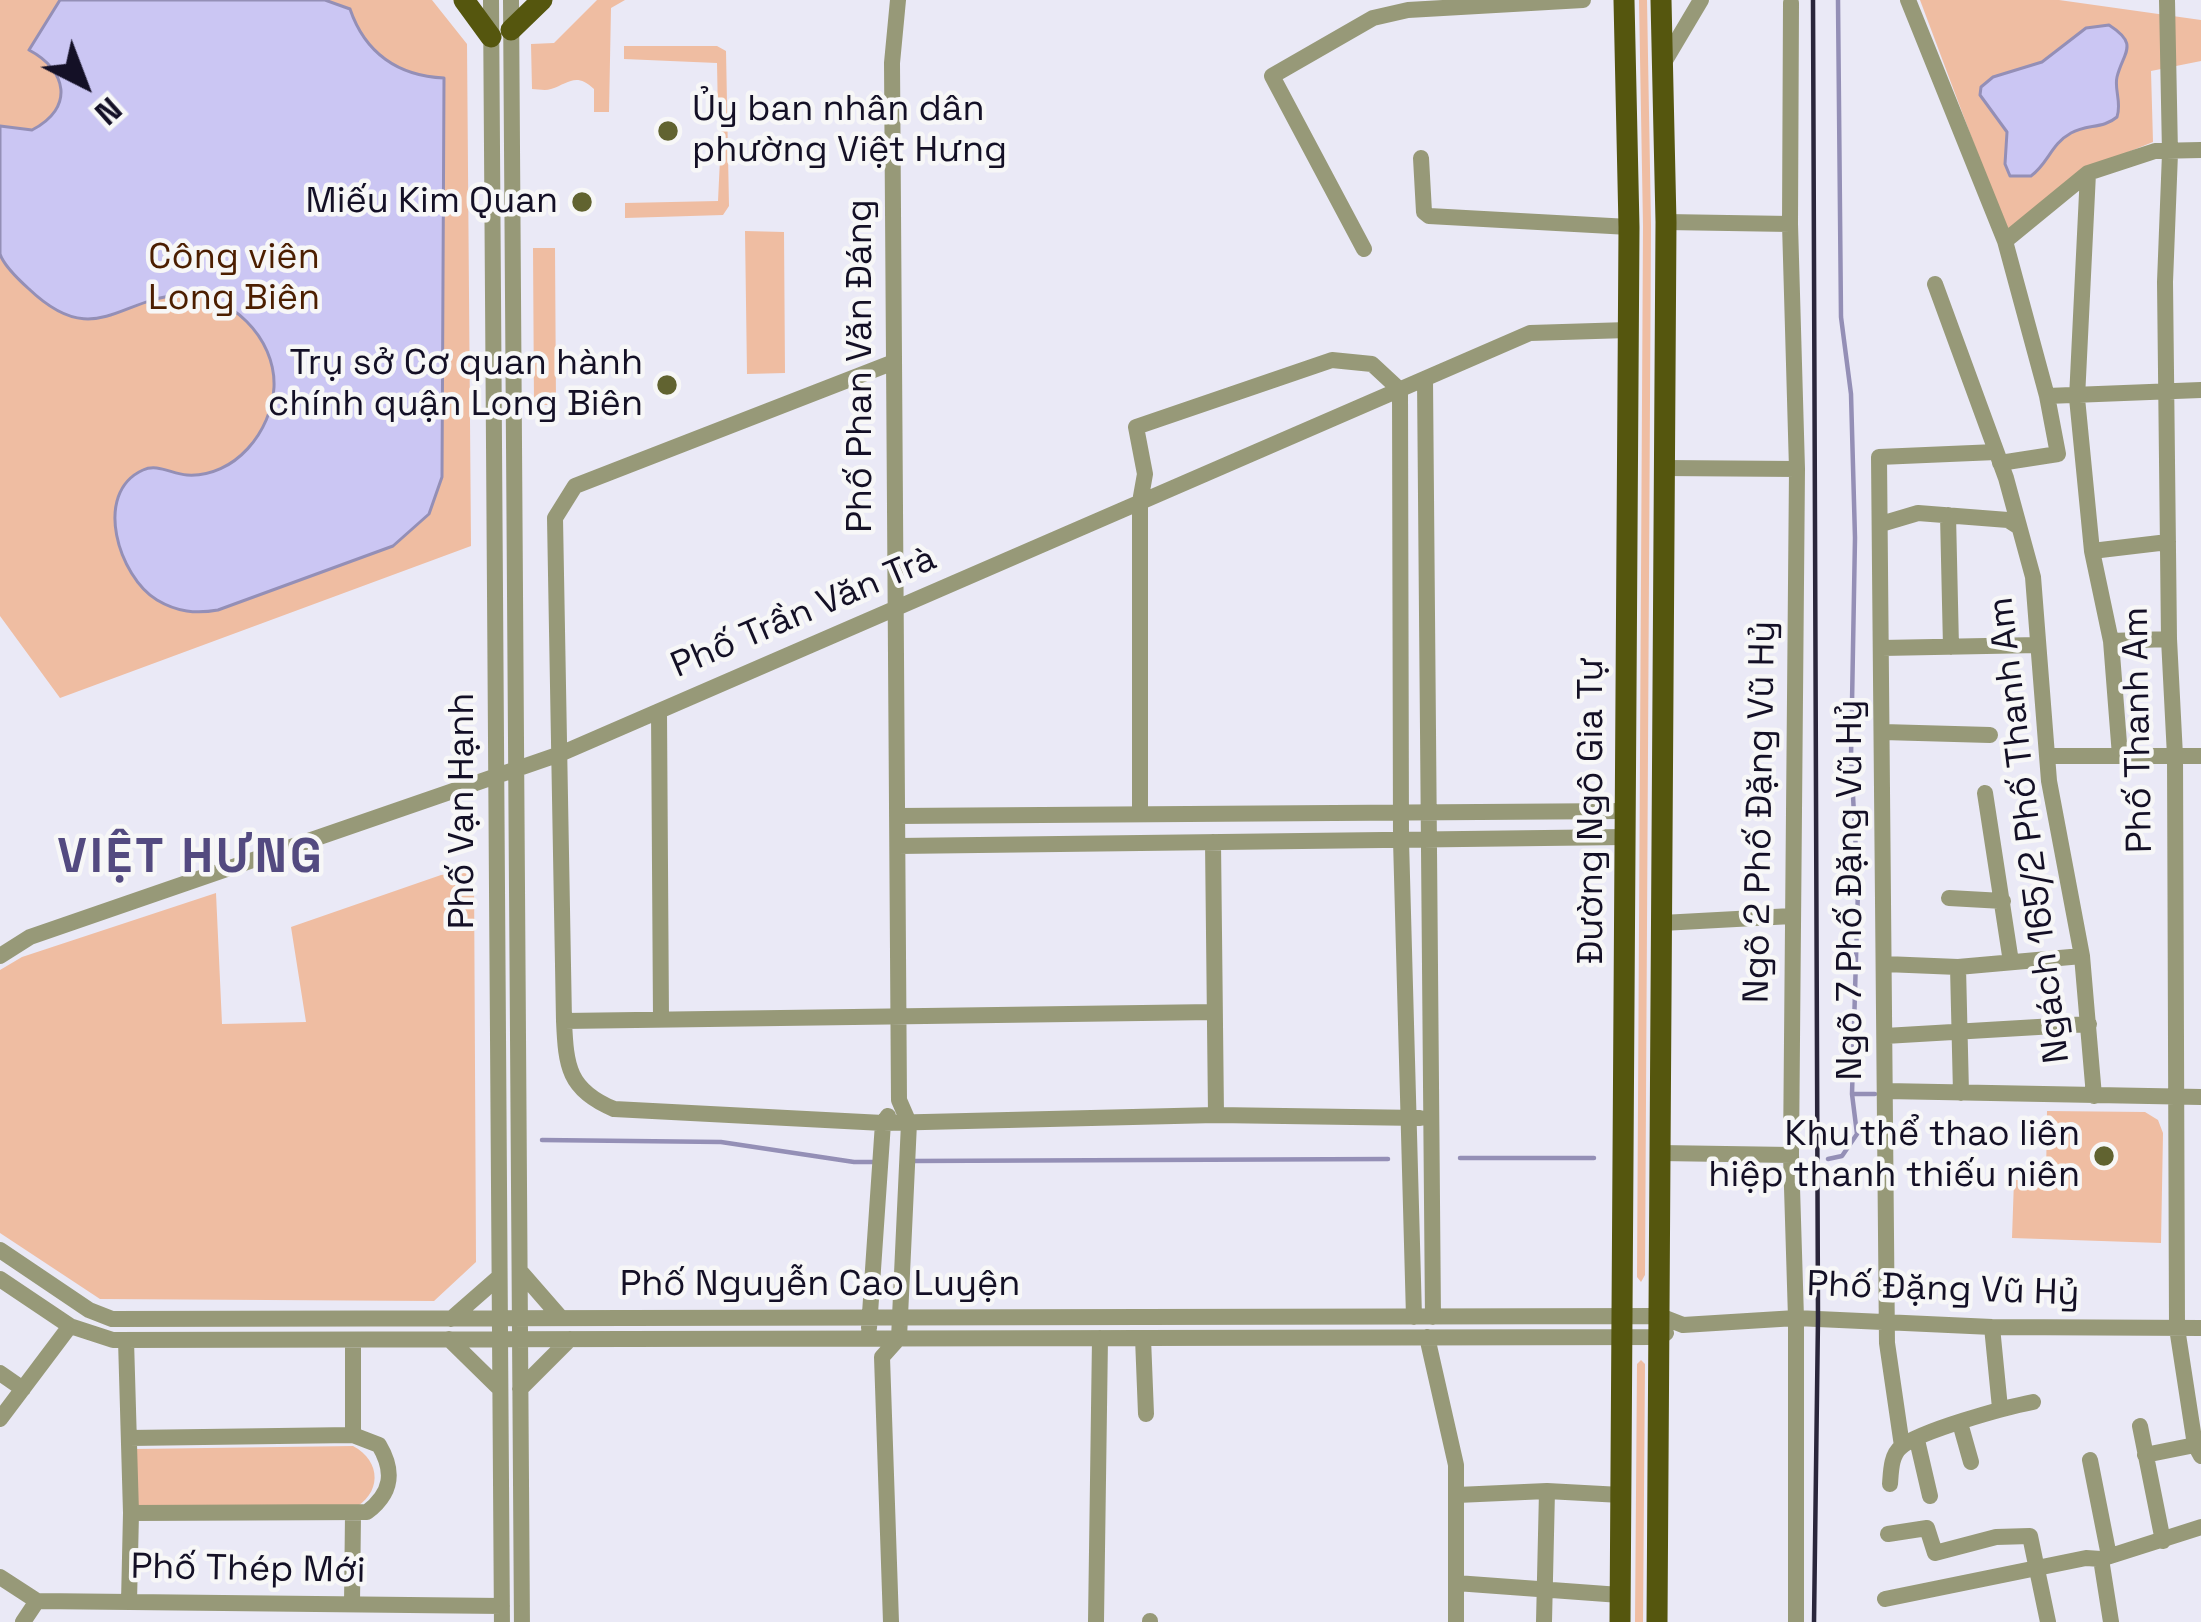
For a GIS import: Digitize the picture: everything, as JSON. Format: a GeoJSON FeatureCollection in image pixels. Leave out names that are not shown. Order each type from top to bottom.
{"type":"FeatureCollection","features":[{"type":"Feature","properties":{"kind":"main road"},"geometry":{"type":"LineString","coordinates":[[464,0],[501,33],[542,0]]}},
{"type":"Feature","properties":{"kind":"main road","name":"Đường Ngô Gia Tự"},"geometry":{"type":"LineString","coordinates":[[1620,1622],[1628,330],[1624,0]]}},
{"type":"Feature","properties":{"kind":"main road","name":"Đường Ngô Gia Tự"},"geometry":{"type":"LineString","coordinates":[[1658,1622],[1666,223],[1661,0]]}},
{"type":"Feature","properties":{"kind":"street","name":"Phố Vạn Hạnh"},"geometry":{"type":"LineString","coordinates":[[491,0],[501,33],[516,771],[522,1622]]}},
{"type":"Feature","properties":{"kind":"street","name":"Phố Vạn Hạnh"},"geometry":{"type":"LineString","coordinates":[[502,1614],[496,779],[501,33],[511,0]]}},
{"type":"Feature","properties":{"kind":"street","name":"Phố Phan Văn Đáng"},"geometry":{"type":"LineString","coordinates":[[898,0],[892,63],[898,1019],[899,1100],[909,1123],[899,1338]]}},
{"type":"Feature","properties":{"kind":"street"},"geometry":{"type":"LineString","coordinates":[[1364,249],[1272,76],[1373,18],[1464,3],[1583,0]]}},
{"type":"Feature","properties":{"kind":"street"},"geometry":{"type":"LineString","coordinates":[[1663,64],[1701,0]]}},
{"type":"Feature","properties":{"kind":"street","name":"Phố Thanh Am"},"geometry":{"type":"LineString","coordinates":[[2168,0],[2170,153],[2165,281],[2175,756],[2177,1328],[2198,1450]]}},
{"type":"Feature","properties":{"kind":"street","name":"Ngõ 2 Phố Đặng Vũ Hỷ"},"geometry":{"type":"LineString","coordinates":[[1791,3],[1790,224],[1797,469],[1791,1155],[1796,1622]]}},
{"type":"Feature","properties":{"kind":"street"},"geometry":{"type":"LineString","coordinates":[[1911,4],[2005,242],[2058,454],[1998,457]]}},
{"type":"Feature","properties":{"kind":"street"},"geometry":{"type":"LineString","coordinates":[[2005,242],[2088,173],[2155,151],[2201,150]]}},
{"type":"Feature","properties":{"kind":"street"},"geometry":{"type":"LineString","coordinates":[[1421,158],[1426,214],[1628,227]]}},
{"type":"Feature","properties":{"kind":"street"},"geometry":{"type":"LineString","coordinates":[[2088,173],[2077,398],[2092,551],[2111,640],[2120,756]]}},
{"type":"Feature","properties":{"kind":"street"},"geometry":{"type":"LineString","coordinates":[[1666,223],[1790,224]]}},
{"type":"Feature","properties":{"kind":"street","name":"Ngách 165/2 Phố Thanh Am"},"geometry":{"type":"LineString","coordinates":[[1935,284],[1998,457],[2032,577],[2047,756],[2082,956],[2095,1096]]}},
{"type":"Feature","properties":{"kind":"street","name":"Phố Trần Văn Trà"},"geometry":{"type":"LineString","coordinates":[[0,956],[30,938],[560,754],[1530,333],[1628,330]]}},
{"type":"Feature","properties":{"kind":"street"},"geometry":{"type":"LineString","coordinates":[[1140,814],[1140,502],[1145,474],[1136,428],[1332,360],[1372,364],[1400,390],[1400,812],[1410,1118],[1424,1317]]}},
{"type":"Feature","properties":{"kind":"street"},"geometry":{"type":"LineString","coordinates":[[894,362],[575,486],[555,518],[565,1053],[573,1081],[593,1100],[614,1109],[883,1123],[1216,1115],[1433,1118]]}},
{"type":"Feature","properties":{"kind":"street"},"geometry":{"type":"LineString","coordinates":[[1424,1317],[1433,1118],[1425,379]]}},
{"type":"Feature","properties":{"kind":"street"},"geometry":{"type":"LineString","coordinates":[[2047,396],[2201,390]]}},
{"type":"Feature","properties":{"kind":"street","name":"Ngõ 7 Phố Đặng Vũ Hỷ"},"geometry":{"type":"LineString","coordinates":[[1930,1496],[1910,1443],[1886,1343],[1880,458],[1998,457]]}},
{"type":"Feature","properties":{"kind":"street"},"geometry":{"type":"LineString","coordinates":[[1664,468],[1797,469]]}},
{"type":"Feature","properties":{"kind":"street"},"geometry":{"type":"LineString","coordinates":[[1881,524],[1918,513],[2008,520],[2019,527]]}},
{"type":"Feature","properties":{"kind":"street"},"geometry":{"type":"LineString","coordinates":[[1948,515],[1951,647]]}},
{"type":"Feature","properties":{"kind":"street"},"geometry":{"type":"LineString","coordinates":[[2092,551],[2168,542]]}},
{"type":"Feature","properties":{"kind":"street"},"geometry":{"type":"LineString","coordinates":[[2111,640],[2169,639]]}},
{"type":"Feature","properties":{"kind":"street"},"geometry":{"type":"LineString","coordinates":[[1882,648],[2038,645]]}},
{"type":"Feature","properties":{"kind":"street"},"geometry":{"type":"LineString","coordinates":[[659,712],[661,1019]]}},
{"type":"Feature","properties":{"kind":"street"},"geometry":{"type":"LineString","coordinates":[[1883,732],[1990,735]]}},
{"type":"Feature","properties":{"kind":"street"},"geometry":{"type":"LineString","coordinates":[[2047,756],[2201,756]]}},
{"type":"Feature","properties":{"kind":"street"},"geometry":{"type":"LineString","coordinates":[[1985,793],[2011,962]]}},
{"type":"Feature","properties":{"kind":"street"},"geometry":{"type":"LineString","coordinates":[[897,816],[1625,811]]}},
{"type":"Feature","properties":{"kind":"street"},"geometry":{"type":"LineString","coordinates":[[1513,812],[1514,838]]}},
{"type":"Feature","properties":{"kind":"street"},"geometry":{"type":"LineString","coordinates":[[898,847],[1625,837]]}},
{"type":"Feature","properties":{"kind":"street"},"geometry":{"type":"LineString","coordinates":[[1214,842],[1216,1115]]}},
{"type":"Feature","properties":{"kind":"street"},"geometry":{"type":"LineString","coordinates":[[1948,898],[2003,902]]}},
{"type":"Feature","properties":{"kind":"street"},"geometry":{"type":"LineString","coordinates":[[1662,923],[1792,916]]}},
{"type":"Feature","properties":{"kind":"street"},"geometry":{"type":"LineString","coordinates":[[1885,964],[1958,967],[2082,956]]}},
{"type":"Feature","properties":{"kind":"street"},"geometry":{"type":"LineString","coordinates":[[1958,967],[1961,1093]]}},
{"type":"Feature","properties":{"kind":"street"},"geometry":{"type":"LineString","coordinates":[[564,1021],[1214,1012]]}},
{"type":"Feature","properties":{"kind":"street"},"geometry":{"type":"LineString","coordinates":[[1885,1036],[2089,1024]]}},
{"type":"Feature","properties":{"kind":"street"},"geometry":{"type":"LineString","coordinates":[[1886,1091],[2201,1097]]}},
{"type":"Feature","properties":{"kind":"street"},"geometry":{"type":"LineString","coordinates":[[891,1622],[882,1358],[869,1339],[869,1318],[883,1123],[899,1100]]}},
{"type":"Feature","properties":{"kind":"street"},"geometry":{"type":"LineString","coordinates":[[1660,1153],[1791,1155]]}},
{"type":"Feature","properties":{"kind":"street","name":"Phố Nguyễn Cao Luyện"},"geometry":{"type":"LineString","coordinates":[[0,1250],[89,1310],[112,1319],[1424,1317],[1660,1327]]}},
{"type":"Feature","properties":{"kind":"street"},"geometry":{"type":"LineString","coordinates":[[520,1270],[562,1318]]}},
{"type":"Feature","properties":{"kind":"street"},"geometry":{"type":"LineString","coordinates":[[451,1318],[500,1277]]}},
{"type":"Feature","properties":{"kind":"street","name":"Phố Nguyễn Cao Luyện"},"geometry":{"type":"LineString","coordinates":[[0,1279],[70,1326],[96,1337],[126,1340],[1427,1337],[1622,1327]]}},
{"type":"Feature","properties":{"kind":"street","name":"Phố Đặng Vũ Hỷ"},"geometry":{"type":"LineString","coordinates":[[1660,1327],[1796,1318],[1992,1327],[2201,1328]]}},
{"type":"Feature","properties":{"kind":"street"},"geometry":{"type":"LineString","coordinates":[[0,1419],[70,1326]]}},
{"type":"Feature","properties":{"kind":"street"},"geometry":{"type":"LineString","coordinates":[[1992,1327],[2000,1408]]}},
{"type":"Feature","properties":{"kind":"street"},"geometry":{"type":"LineString","coordinates":[[1427,1337],[1453,1447],[1456,1622]]}},
{"type":"Feature","properties":{"kind":"street"},"geometry":{"type":"LineString","coordinates":[[882,1358],[899,1338]]}},
{"type":"Feature","properties":{"kind":"street"},"geometry":{"type":"LineString","coordinates":[[1096,1622],[1100,1338]]}},
{"type":"Feature","properties":{"kind":"street"},"geometry":{"type":"LineString","coordinates":[[1143,1338],[1146,1414]]}},
{"type":"Feature","properties":{"kind":"street"},"geometry":{"type":"LineString","coordinates":[[520,1389],[570,1339]]}},
{"type":"Feature","properties":{"kind":"street"},"geometry":{"type":"LineString","coordinates":[[126,1340],[129,1602]]}},
{"type":"Feature","properties":{"kind":"street"},"geometry":{"type":"LineString","coordinates":[[353,1340],[353,1435]]}},
{"type":"Feature","properties":{"kind":"street"},"geometry":{"type":"LineString","coordinates":[[448,1340],[500,1389]]}},
{"type":"Feature","properties":{"kind":"street"},"geometry":{"type":"LineString","coordinates":[[0,1373],[23,1389]]}},
{"type":"Feature","properties":{"kind":"street"},"geometry":{"type":"LineString","coordinates":[[1890,1484],[1892,1463],[1910,1443],[2000,1408],[2032,1402]]}},
{"type":"Feature","properties":{"kind":"street"},"geometry":{"type":"LineString","coordinates":[[1960,1423],[1971,1462]]}},
{"type":"Feature","properties":{"kind":"street"},"geometry":{"type":"LineString","coordinates":[[2140,1426],[2162,1540]]}},
{"type":"Feature","properties":{"kind":"street"},"geometry":{"type":"LineString","coordinates":[[129,1438],[353,1435],[379,1445],[390,1484],[382,1501],[353,1514],[131,1513]]}},
{"type":"Feature","properties":{"kind":"street"},"geometry":{"type":"LineString","coordinates":[[2145,1455],[2198,1450]]}},
{"type":"Feature","properties":{"kind":"street"},"geometry":{"type":"LineString","coordinates":[[2090,1460],[2111,1622]]}},
{"type":"Feature","properties":{"kind":"street"},"geometry":{"type":"LineString","coordinates":[[1457,1495],[1547,1491],[1621,1495]]}},
{"type":"Feature","properties":{"kind":"street"},"geometry":{"type":"LineString","coordinates":[[1544,1622],[1547,1491]]}},
{"type":"Feature","properties":{"kind":"street"},"geometry":{"type":"LineString","coordinates":[[352,1604],[353,1514]]}},
{"type":"Feature","properties":{"kind":"street"},"geometry":{"type":"LineString","coordinates":[[1886,1599],[2105,1557],[2201,1527]]}},
{"type":"Feature","properties":{"kind":"street"},"geometry":{"type":"LineString","coordinates":[[1888,1534],[1927,1528],[1935,1553],[1996,1537],[2030,1535],[2048,1622]]}},
{"type":"Feature","properties":{"kind":"street"},"geometry":{"type":"LineString","coordinates":[[0,1577],[37,1600],[23,1622]]}},
{"type":"Feature","properties":{"kind":"street"},"geometry":{"type":"LineString","coordinates":[[1456,1583],[1621,1594]]}},
{"type":"Feature","properties":{"kind":"street","name":"Phố Thép Mới"},"geometry":{"type":"LineString","coordinates":[[37,1600],[253,1613],[352,1604],[383,1613],[502,1614]]}},
{"type":"Feature","properties":{"kind":"green space","name":"Công viên Long Biên"},"geometry":{"type":"Polygon","coordinates":[[[0,0],[432,0],[467,44],[471,546],[60,698],[0,616],[0,0]]]}},
{"type":"Feature","properties":{"kind":"green space"},"geometry":{"type":"Polygon","coordinates":[[[597,0],[625,0],[611,8],[609,112],[594,112],[594,89],[582,81],[549,90],[532,89],[531,44],[554,43],[597,0]]]}},
{"type":"Feature","properties":{"kind":"green space"},"geometry":{"type":"Polygon","coordinates":[[[1639,0],[1647,0],[1651,225],[1645,1275],[1641,1282],[1637,1277],[1643,226],[1639,0]]]}},
{"type":"Feature","properties":{"kind":"green space"},"geometry":{"type":"Polygon","coordinates":[[[1920,0],[2059,0],[2201,20],[2201,61],[2151,71],[2153,142],[2079,172],[2007,232],[1920,0]]]}},
{"type":"Feature","properties":{"kind":"green space"},"geometry":{"type":"Polygon","coordinates":[[[624,46],[717,46],[726,51],[729,206],[723,215],[625,218],[625,203],[718,201],[722,117],[718,116],[717,63],[624,59],[624,46]]]}},
{"type":"Feature","properties":{"kind":"green space"},"geometry":{"type":"Polygon","coordinates":[[[745,231],[784,232],[785,373],[747,374],[745,231]]]}},
{"type":"Feature","properties":{"kind":"green space"},"geometry":{"type":"Polygon","coordinates":[[[533,248],[555,248],[556,405],[534,405],[533,248]]]}},
{"type":"Feature","properties":{"kind":"green space"},"geometry":{"type":"Polygon","coordinates":[[[474,871],[476,1262],[434,1301],[100,1299],[0,1233],[0,970],[22,957],[216,893],[222,1024],[306,1022],[291,927],[441,875],[474,871]]]}},
{"type":"Feature","properties":{"kind":"green space","name":"Khu thể thao liên hiệp thanh thiếu niên"},"geometry":{"type":"Polygon","coordinates":[[[2047,1111],[2145,1112],[2158,1120],[2163,1133],[2161,1243],[2012,1238],[2014,1180],[2046,1180],[2047,1111]]]}},
{"type":"Feature","properties":{"kind":"green space"},"geometry":{"type":"Polygon","coordinates":[[[1641,1360],[1645,1364],[1643,1622],[1635,1622],[1637,1364],[1641,1360]]]}},
{"type":"Feature","properties":{"kind":"green space"},"geometry":{"type":"Polygon","coordinates":[[[353,1446],[369,1460],[375,1478],[369,1495],[352,1509],[137,1508],[135,1449],[353,1446]]]}},
{"type":"Feature","properties":{"kind":"shaded area","name":"Công viên Long Biên"},"geometry":{"type":"Polygon","coordinates":[[[60,0],[325,0],[350,9],[365,38],[385,59],[412,73],[444,78],[442,477],[429,514],[393,546],[210,611],[164,604],[143,589],[132,573],[122,555],[115,515],[127,481],[148,468],[204,474],[235,460],[266,420],[272,404],[273,369],[247,322],[216,301],[181,295],[106,316],[71,317],[29,289],[2,259],[0,126],[32,130],[55,111],[61,89],[58,78],[29,50],[60,0]]]}},
{"type":"Feature","properties":{"kind":"shaded area"},"geometry":{"type":"Polygon","coordinates":[[[2109,25],[2127,44],[2116,82],[2117,117],[2064,138],[2031,176],[2010,176],[2005,164],[2007,132],[1980,95],[1981,87],[1993,77],[2042,62],[2086,28],[2109,25]]]}},
{"type":"Feature","properties":{"kind":"waterway"},"geometry":{"type":"LineString","coordinates":[[1828,1159],[1842,1156],[1857,1134],[1852,1094],[1858,890],[1851,758],[1855,538],[1851,394],[1841,317],[1838,0]]}},
{"type":"Feature","properties":{"kind":"waterway"},"geometry":{"type":"LineString","coordinates":[[1852,1094],[1875,1094]]}},
{"type":"Feature","properties":{"kind":"waterway"},"geometry":{"type":"LineString","coordinates":[[542,1140],[721,1142],[876,1162]]}},
{"type":"Feature","properties":{"kind":"waterway"},"geometry":{"type":"LineString","coordinates":[[1460,1158],[1594,1158]]}},
{"type":"Feature","properties":{"kind":"waterway"},"geometry":{"type":"LineString","coordinates":[[912,1161],[1388,1159]]}},
{"type":"Feature","properties":{"kind":"railway"},"geometry":{"type":"LineString","coordinates":[[1813,0],[1818,1318],[1814,1622]]}},
{"type":"Feature","properties":{"kind":"place","name":"Ủy ban nhân dân phường Việt Hưng"},"geometry":{"type":"Point","coordinates":[668,131]}},
{"type":"Feature","properties":{"kind":"place","name":"Miếu Kim Quan"},"geometry":{"type":"Point","coordinates":[582,202]}},
{"type":"Feature","properties":{"kind":"place","name":"Trụ sở Cơ quan hành chính quận Long Biên"},"geometry":{"type":"Point","coordinates":[667,385]}},
{"type":"Feature","properties":{"kind":"place","name":"Khu thể thao liên hiệp thanh thiếu niên"},"geometry":{"type":"Point","coordinates":[2104,1156]}},
{"type":"Feature","properties":{"kind":"district","name":"VIỆT HƯNG"},"geometry":{"type":"Point","coordinates":[191,859]}}]}
